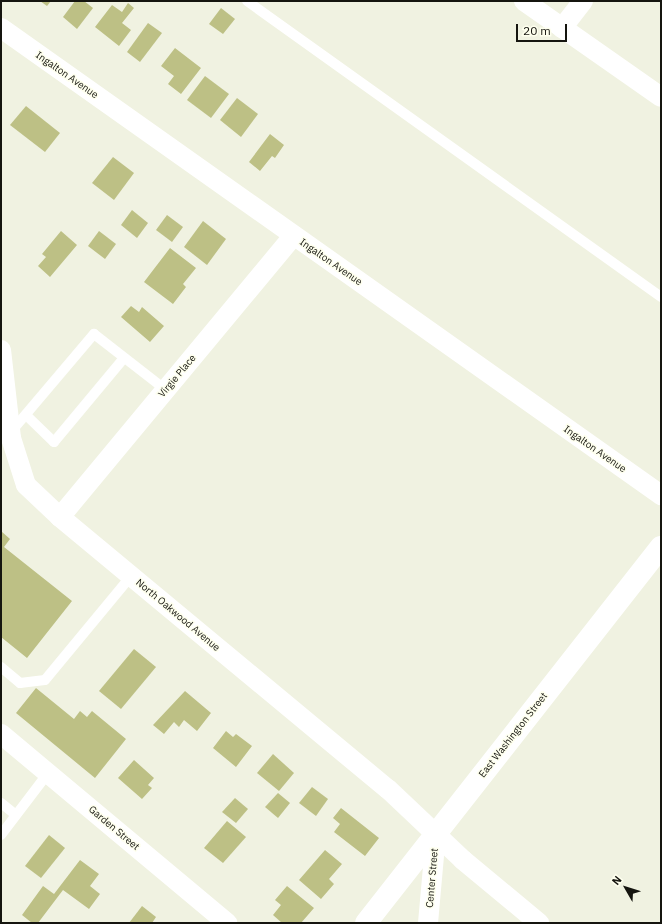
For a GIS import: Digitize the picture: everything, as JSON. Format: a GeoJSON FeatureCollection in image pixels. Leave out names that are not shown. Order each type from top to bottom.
{"type":"FeatureCollection","features":[{"type":"Feature","properties":{"kind":"main road","name":"East Washington Street"},"geometry":{"type":"LineString","coordinates":[[366,923],[661,547]]}},
{"type":"Feature","properties":{"kind":"street"},"geometry":{"type":"LineString","coordinates":[[524,1],[661,97]]}},
{"type":"Feature","properties":{"kind":"street"},"geometry":{"type":"LineString","coordinates":[[562,28],[583,1]]}},
{"type":"Feature","properties":{"kind":"street","name":"Ingalton Avenue"},"geometry":{"type":"LineString","coordinates":[[1,28],[661,495]]}},
{"type":"Feature","properties":{"kind":"street","name":"Virgie Place"},"geometry":{"type":"LineString","coordinates":[[60,517],[294,235]]}},
{"type":"Feature","properties":{"kind":"street","name":"North Oakwood Avenue"},"geometry":{"type":"LineString","coordinates":[[1,350],[10,433],[26,485],[60,517],[388,789],[463,860],[539,923]]}},
{"type":"Feature","properties":{"kind":"street","name":"Garden Street"},"geometry":{"type":"LineString","coordinates":[[1,734],[227,923]]}},
{"type":"Feature","properties":{"kind":"street","name":"Center Street"},"geometry":{"type":"LineString","coordinates":[[428,923],[436,833]]}},
{"type":"Feature","properties":{"kind":"lane"},"geometry":{"type":"LineString","coordinates":[[247,1],[661,297]]}},
{"type":"Feature","properties":{"kind":"lane"},"geometry":{"type":"LineString","coordinates":[[10,433],[94,334],[166,390]]}},
{"type":"Feature","properties":{"kind":"lane"},"geometry":{"type":"LineString","coordinates":[[26,415],[54,442],[124,358]]}},
{"type":"Feature","properties":{"kind":"lane"},"geometry":{"type":"LineString","coordinates":[[1,667],[20,683],[45,680],[131,576]]}},
{"type":"Feature","properties":{"kind":"lane"},"geometry":{"type":"LineString","coordinates":[[1,835],[48,773]]}},
{"type":"Feature","properties":{"kind":"lane"},"geometry":{"type":"LineString","coordinates":[[1,803],[16,815]]}},
{"type":"Feature","properties":{"kind":"building"},"geometry":{"type":"Polygon","coordinates":[[[40,1],[51,1],[47,6],[40,1]]]}},
{"type":"Feature","properties":{"kind":"building"},"geometry":{"type":"Polygon","coordinates":[[[75,1],[84,1],[93,8],[77,29],[63,17],[75,1]]]}},
{"type":"Feature","properties":{"kind":"building"},"geometry":{"type":"Polygon","coordinates":[[[128,3],[134,8],[122,23],[131,30],[119,46],[95,27],[112,5],[122,12],[128,3]]]}},
{"type":"Feature","properties":{"kind":"building"},"geometry":{"type":"Polygon","coordinates":[[[221,8],[235,19],[223,34],[209,24],[221,8]]]}},
{"type":"Feature","properties":{"kind":"building"},"geometry":{"type":"Polygon","coordinates":[[[148,23],[162,33],[140,62],[127,52],[148,23]]]}},
{"type":"Feature","properties":{"kind":"building"},"geometry":{"type":"Polygon","coordinates":[[[175,48],[201,68],[181,94],[168,84],[174,76],[161,66],[175,48]]]}},
{"type":"Feature","properties":{"kind":"building"},"geometry":{"type":"Polygon","coordinates":[[[205,76],[229,94],[211,118],[187,100],[205,76]]]}},
{"type":"Feature","properties":{"kind":"building"},"geometry":{"type":"Polygon","coordinates":[[[237,98],[258,114],[241,137],[220,120],[237,98]]]}},
{"type":"Feature","properties":{"kind":"building"},"geometry":{"type":"Polygon","coordinates":[[[26,106],[60,133],[45,152],[10,125],[26,106]]]}},
{"type":"Feature","properties":{"kind":"building"},"geometry":{"type":"Polygon","coordinates":[[[270,134],[284,145],[275,158],[272,156],[260,171],[249,162],[270,134]]]}},
{"type":"Feature","properties":{"kind":"building"},"geometry":{"type":"Polygon","coordinates":[[[113,157],[134,173],[114,200],[92,183],[113,157]]]}},
{"type":"Feature","properties":{"kind":"building"},"geometry":{"type":"Polygon","coordinates":[[[132,210],[148,223],[137,238],[121,225],[132,210]]]}},
{"type":"Feature","properties":{"kind":"building"},"geometry":{"type":"Polygon","coordinates":[[[167,215],[183,227],[172,242],[156,230],[167,215]]]}},
{"type":"Feature","properties":{"kind":"building"},"geometry":{"type":"Polygon","coordinates":[[[203,221],[226,239],[207,265],[184,247],[203,221]]]}},
{"type":"Feature","properties":{"kind":"building"},"geometry":{"type":"Polygon","coordinates":[[[61,231],[77,245],[50,277],[38,266],[46,257],[42,254],[61,231]]]}},
{"type":"Feature","properties":{"kind":"building"},"geometry":{"type":"Polygon","coordinates":[[[99,231],[116,244],[105,259],[88,246],[99,231]]]}},
{"type":"Feature","properties":{"kind":"building"},"geometry":{"type":"Polygon","coordinates":[[[170,248],[196,268],[183,284],[186,287],[173,304],[144,282],[170,248]]]}},
{"type":"Feature","properties":{"kind":"building"},"geometry":{"type":"Polygon","coordinates":[[[131,306],[139,312],[142,307],[164,326],[150,342],[121,317],[131,306]]]}},
{"type":"Feature","properties":{"kind":"building"},"geometry":{"type":"Polygon","coordinates":[[[1,531],[10,539],[4,547],[72,601],[27,658],[1,637],[1,531]]]}},
{"type":"Feature","properties":{"kind":"building"},"geometry":{"type":"Polygon","coordinates":[[[134,649],[156,667],[121,709],[99,691],[134,649]]]}},
{"type":"Feature","properties":{"kind":"building"},"geometry":{"type":"Polygon","coordinates":[[[36,688],[74,719],[80,711],[87,717],[92,711],[126,739],[95,778],[16,713],[36,688]]]}},
{"type":"Feature","properties":{"kind":"building"},"geometry":{"type":"Polygon","coordinates":[[[185,691],[211,713],[197,731],[184,720],[179,727],[174,722],[164,734],[153,725],[185,691]]]}},
{"type":"Feature","properties":{"kind":"building"},"geometry":{"type":"Polygon","coordinates":[[[226,731],[233,737],[236,734],[252,746],[236,767],[213,748],[226,731]]]}},
{"type":"Feature","properties":{"kind":"building"},"geometry":{"type":"Polygon","coordinates":[[[273,754],[294,773],[279,791],[257,773],[273,754]]]}},
{"type":"Feature","properties":{"kind":"building"},"geometry":{"type":"Polygon","coordinates":[[[134,760],[154,778],[148,785],[152,788],[142,799],[118,778],[134,760]]]}},
{"type":"Feature","properties":{"kind":"building"},"geometry":{"type":"Polygon","coordinates":[[[312,787],[328,799],[316,816],[299,803],[312,787]]]}},
{"type":"Feature","properties":{"kind":"building"},"geometry":{"type":"Polygon","coordinates":[[[278,793],[290,803],[278,818],[265,807],[278,793]]]}},
{"type":"Feature","properties":{"kind":"building"},"geometry":{"type":"Polygon","coordinates":[[[235,798],[248,809],[236,823],[222,812],[235,798]]]}},
{"type":"Feature","properties":{"kind":"building"},"geometry":{"type":"Polygon","coordinates":[[[341,808],[379,838],[365,856],[334,832],[340,824],[333,818],[341,808]]]}},
{"type":"Feature","properties":{"kind":"building"},"geometry":{"type":"Polygon","coordinates":[[[227,821],[246,837],[223,863],[204,848],[227,821]]]}},
{"type":"Feature","properties":{"kind":"building"},"geometry":{"type":"Polygon","coordinates":[[[49,835],[65,848],[41,878],[25,866],[49,835]]]}},
{"type":"Feature","properties":{"kind":"building"},"geometry":{"type":"Polygon","coordinates":[[[325,850],[342,864],[329,879],[334,884],[321,899],[299,880],[325,850]]]}},
{"type":"Feature","properties":{"kind":"building"},"geometry":{"type":"Polygon","coordinates":[[[80,860],[99,874],[90,886],[100,894],[89,909],[63,890],[38,923],[32,923],[22,915],[43,886],[54,894],[80,860]]]}},
{"type":"Feature","properties":{"kind":"building"},"geometry":{"type":"Polygon","coordinates":[[[287,886],[314,908],[301,923],[282,923],[273,915],[281,905],[275,900],[287,886]]]}},
{"type":"Feature","properties":{"kind":"building"},"geometry":{"type":"Polygon","coordinates":[[[142,906],[156,917],[152,923],[129,923],[142,906]]]}}]}
